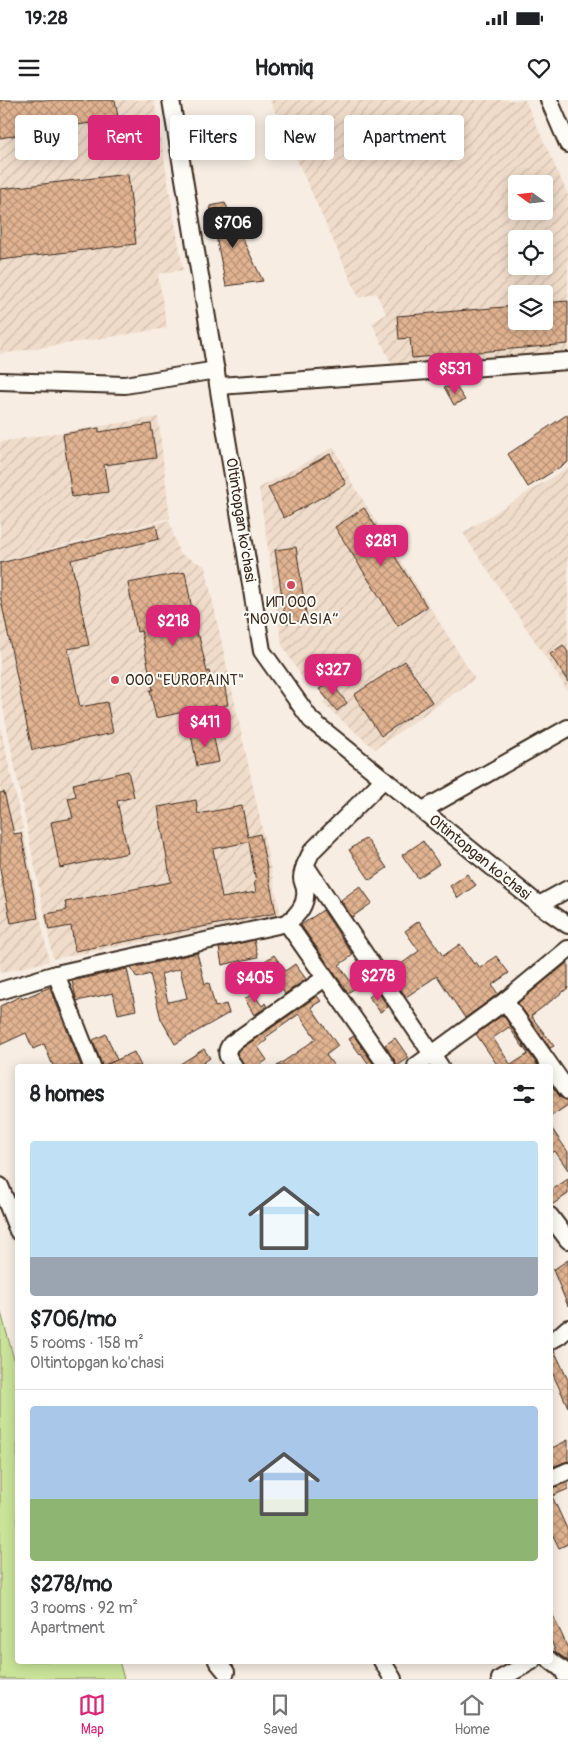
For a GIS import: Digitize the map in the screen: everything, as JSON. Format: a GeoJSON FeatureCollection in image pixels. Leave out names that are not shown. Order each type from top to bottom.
{"type":"FeatureCollection","features":[{"type":"Feature","properties":{"kind":"street","name":"Oltintopgan ko'chasi"},"geometry":{"type":"LineString","coordinates":[[171,100],[262,651],[311,720],[539,905],[568,925]]}},
{"type":"Feature","properties":{"kind":"street"},"geometry":{"type":"LineString","coordinates":[[549,100],[568,144]]}},
{"type":"Feature","properties":{"kind":"street"},"geometry":{"type":"LineString","coordinates":[[0,381],[124,385],[217,378],[568,361]]}},
{"type":"Feature","properties":{"kind":"street"},"geometry":{"type":"LineString","coordinates":[[423,810],[568,728]]}},
{"type":"Feature","properties":{"kind":"street"},"geometry":{"type":"LineString","coordinates":[[0,992],[56,974],[287,924],[296,917],[303,907],[306,890],[302,878],[305,865],[312,852],[384,779]]}},
{"type":"Feature","properties":{"kind":"street"},"geometry":{"type":"LineString","coordinates":[[305,865],[436,1060]]}},
{"type":"Feature","properties":{"kind":"street"},"geometry":{"type":"LineString","coordinates":[[539,905],[568,889]]}},
{"type":"Feature","properties":{"kind":"street"},"geometry":{"type":"LineString","coordinates":[[287,924],[386,1064]]}},
{"type":"Feature","properties":{"kind":"street"},"geometry":{"type":"LineString","coordinates":[[423,1064],[436,1060],[568,949]]}},
{"type":"Feature","properties":{"kind":"street"},"geometry":{"type":"LineString","coordinates":[[56,974],[91,1064]]}},
{"type":"Feature","properties":{"kind":"street"},"geometry":{"type":"LineString","coordinates":[[233,1064],[226,1054],[231,1044],[325,978]]}},
{"type":"Feature","properties":{"kind":"street"},"geometry":{"type":"LineString","coordinates":[[505,1001],[549,1064]]}},
{"type":"Feature","properties":{"kind":"street"},"geometry":{"type":"LineString","coordinates":[[553,1070],[568,1091]]}},
{"type":"Feature","properties":{"kind":"street"},"geometry":{"type":"LineString","coordinates":[[0,1186],[15,1224]]}},
{"type":"Feature","properties":{"kind":"street"},"geometry":{"type":"LineString","coordinates":[[553,1220],[568,1240]]}},
{"type":"Feature","properties":{"kind":"street"},"geometry":{"type":"LineString","coordinates":[[553,1339],[568,1328]]}},
{"type":"Feature","properties":{"kind":"street"},"geometry":{"type":"LineString","coordinates":[[553,1478],[568,1471]]}},
{"type":"Feature","properties":{"kind":"street"},"geometry":{"type":"LineString","coordinates":[[553,1662],[563,1670],[567,1679]]}},
{"type":"Feature","properties":{"kind":"street"},"geometry":{"type":"LineString","coordinates":[[384,1664],[393,1679]]}},
{"type":"Feature","properties":{"kind":"street"},"geometry":{"type":"LineString","coordinates":[[500,1679],[527,1664]]}},
{"type":"Feature","properties":{"kind":"shaded area"},"geometry":{"type":"Polygon","coordinates":[[[0,100],[154,100],[157,115],[88,115],[88,160],[160,160],[160,135],[183,270],[158,274],[167,328],[0,354],[0,100]]]}},
{"type":"Feature","properties":{"kind":"shaded area"},"geometry":{"type":"Polygon","coordinates":[[[270,100],[525,100],[568,195],[568,352],[393,367],[372,323],[386,314],[376,293],[359,298],[297,160],[334,160],[334,115],[277,115],[270,100]]]}},
{"type":"Feature","properties":{"kind":"shaded area"},"geometry":{"type":"Polygon","coordinates":[[[158,417],[170,518],[0,561],[0,442],[158,417]]]}},
{"type":"Feature","properties":{"kind":"shaded area"},"geometry":{"type":"Polygon","coordinates":[[[334,447],[352,483],[475,679],[375,749],[322,703],[327,700],[310,677],[304,681],[282,645],[259,488],[334,447]]]}},
{"type":"Feature","properties":{"kind":"shaded area"},"geometry":{"type":"Polygon","coordinates":[[[568,467],[568,691],[463,533],[568,467]]]}},
{"type":"Feature","properties":{"kind":"shaded area","name":"OOO \"EUROPAINT\""},"geometry":{"type":"Polygon","coordinates":[[[169,520],[179,553],[205,566],[281,916],[53,959],[0,692],[0,562],[169,520]]]}},
{"type":"Feature","properties":{"kind":"shaded area"},"geometry":{"type":"Polygon","coordinates":[[[0,725],[23,829],[0,835],[0,725]]]}},
{"type":"Feature","properties":{"kind":"shaded area"},"geometry":{"type":"Polygon","coordinates":[[[23,831],[49,961],[0,973],[0,836],[23,831]]]}},
{"type":"Feature","properties":{"kind":"green space"},"geometry":{"type":"Polygon","coordinates":[[[0,1309],[15,1363],[15,1664],[120,1664],[124,1679],[0,1679],[0,1309]]]}},
{"type":"Feature","properties":{"kind":"building"},"geometry":{"type":"Polygon","coordinates":[[[0,100],[115,100],[118,115],[88,115],[88,123],[78,125],[78,115],[15,115],[15,136],[0,138],[0,100]]]}},
{"type":"Feature","properties":{"kind":"building"},"geometry":{"type":"Polygon","coordinates":[[[128,174],[136,244],[0,260],[0,189],[128,174]]]}},
{"type":"Feature","properties":{"kind":"building"},"geometry":{"type":"Polygon","coordinates":[[[225,203],[263,281],[226,286],[210,206],[225,203]]]}},
{"type":"Feature","properties":{"kind":"building"},"geometry":{"type":"Polygon","coordinates":[[[568,301],[568,344],[412,358],[410,338],[399,339],[397,316],[508,307],[508,330],[553,330],[553,302],[568,301]]]}},
{"type":"Feature","properties":{"kind":"building"},"geometry":{"type":"Polygon","coordinates":[[[444,387],[457,388],[465,400],[454,405],[444,387]]]}},
{"type":"Feature","properties":{"kind":"building"},"geometry":{"type":"Polygon","coordinates":[[[568,414],[568,462],[528,487],[508,454],[568,414]]]}},
{"type":"Feature","properties":{"kind":"building"},"geometry":{"type":"Polygon","coordinates":[[[151,424],[156,458],[104,465],[108,492],[72,497],[63,434],[99,428],[99,432],[151,424]]]}},
{"type":"Feature","properties":{"kind":"building"},"geometry":{"type":"Polygon","coordinates":[[[330,454],[346,484],[284,518],[268,488],[330,454]]]}},
{"type":"Feature","properties":{"kind":"building"},"geometry":{"type":"Polygon","coordinates":[[[364,508],[427,607],[398,626],[335,527],[364,508]]]}},
{"type":"Feature","properties":{"kind":"building"},"geometry":{"type":"Polygon","coordinates":[[[156,525],[159,539],[71,560],[89,645],[68,649],[80,707],[107,702],[113,733],[32,750],[0,595],[0,563],[156,525]]]}},
{"type":"Feature","properties":{"kind":"building","name":"ИП ООО “NOVOL ASIA”"},"geometry":{"type":"Polygon","coordinates":[[[296,547],[307,620],[286,623],[275,550],[296,547]]]}},
{"type":"Feature","properties":{"kind":"building"},"geometry":{"type":"Polygon","coordinates":[[[185,572],[197,636],[199,636],[207,672],[209,671],[212,686],[224,683],[228,705],[217,707],[216,705],[156,718],[150,690],[153,690],[141,631],[137,632],[128,583],[185,572]]]}},
{"type":"Feature","properties":{"kind":"building"},"geometry":{"type":"Polygon","coordinates":[[[563,645],[568,652],[568,682],[550,654],[563,645]]]}},
{"type":"Feature","properties":{"kind":"building"},"geometry":{"type":"Polygon","coordinates":[[[405,661],[432,702],[381,736],[354,695],[405,661]]]}},
{"type":"Feature","properties":{"kind":"building"},"geometry":{"type":"Polygon","coordinates":[[[330,681],[347,703],[337,711],[319,689],[330,681]]]}},
{"type":"Feature","properties":{"kind":"building"},"geometry":{"type":"Polygon","coordinates":[[[212,729],[219,762],[197,766],[191,734],[212,729]]]}},
{"type":"Feature","properties":{"kind":"building"},"geometry":{"type":"Polygon","coordinates":[[[128,771],[134,797],[117,801],[128,853],[60,868],[51,822],[73,818],[68,798],[76,796],[73,784],[128,771]]]}},
{"type":"Feature","properties":{"kind":"building"},"geometry":{"type":"Polygon","coordinates":[[[4,792],[14,834],[21,833],[38,918],[11,923],[0,870],[0,793],[4,792]]]}},
{"type":"Feature","properties":{"kind":"building"},"geometry":{"type":"Polygon","coordinates":[[[196,800],[198,814],[242,806],[248,837],[260,834],[276,913],[75,951],[71,926],[49,930],[46,914],[67,910],[65,902],[171,882],[158,807],[196,800]],[[249,842],[213,849],[222,898],[256,892],[254,882],[256,882],[249,842]]]}},
{"type":"Feature","properties":{"kind":"building"},"geometry":{"type":"Polygon","coordinates":[[[366,838],[387,868],[370,880],[349,850],[366,838]]]}},
{"type":"Feature","properties":{"kind":"building"},"geometry":{"type":"Polygon","coordinates":[[[423,841],[439,864],[418,878],[402,855],[423,841]]]}},
{"type":"Feature","properties":{"kind":"building"},"geometry":{"type":"Polygon","coordinates":[[[467,874],[476,885],[458,898],[450,886],[467,874]]]}},
{"type":"Feature","properties":{"kind":"building"},"geometry":{"type":"Polygon","coordinates":[[[360,886],[372,903],[352,917],[341,900],[360,886]]]}},
{"type":"Feature","properties":{"kind":"building"},"geometry":{"type":"Polygon","coordinates":[[[323,910],[353,955],[339,965],[355,988],[348,993],[301,925],[323,910]]]}},
{"type":"Feature","properties":{"kind":"building"},"geometry":{"type":"Polygon","coordinates":[[[419,921],[443,956],[460,944],[474,964],[476,962],[480,968],[496,956],[509,973],[492,985],[498,994],[465,1018],[437,976],[406,997],[390,972],[419,951],[405,931],[419,921]]]}},
{"type":"Feature","properties":{"kind":"building"},"geometry":{"type":"Polygon","coordinates":[[[254,940],[258,957],[222,965],[219,948],[254,940]]]}},
{"type":"Feature","properties":{"kind":"building"},"geometry":{"type":"Polygon","coordinates":[[[197,953],[205,984],[209,983],[215,1007],[226,1004],[229,1013],[175,1044],[161,1019],[150,974],[137,978],[131,968],[197,953]],[[180,969],[161,974],[168,1002],[187,998],[180,969]]]}},
{"type":"Feature","properties":{"kind":"building"},"geometry":{"type":"Polygon","coordinates":[[[274,955],[285,971],[295,964],[306,979],[285,994],[265,961],[274,955]]]}},
{"type":"Feature","properties":{"kind":"building"},"geometry":{"type":"Polygon","coordinates":[[[568,962],[568,988],[531,1016],[554,1046],[550,1048],[518,1003],[568,962]]]}},
{"type":"Feature","properties":{"kind":"building"},"geometry":{"type":"Polygon","coordinates":[[[127,969],[136,1010],[118,1014],[113,993],[77,1001],[72,981],[127,969]]]}},
{"type":"Feature","properties":{"kind":"building"},"geometry":{"type":"Polygon","coordinates":[[[50,987],[80,1064],[52,1064],[44,1044],[33,1049],[26,1033],[0,1045],[0,1006],[21,996],[22,999],[50,987]]]}},
{"type":"Feature","properties":{"kind":"building"},"geometry":{"type":"Polygon","coordinates":[[[377,991],[388,1007],[380,1012],[369,997],[377,991]]]}},
{"type":"Feature","properties":{"kind":"building"},"geometry":{"type":"Polygon","coordinates":[[[253,993],[262,1006],[265,1003],[267,1007],[254,1015],[245,999],[253,993]]]}},
{"type":"Feature","properties":{"kind":"building"},"geometry":{"type":"Polygon","coordinates":[[[317,996],[321,1001],[311,1007],[338,1046],[326,1055],[333,1064],[280,1064],[316,1039],[299,1014],[265,1038],[267,1040],[258,1047],[267,1060],[261,1064],[243,1064],[237,1053],[317,996]]]}},
{"type":"Feature","properties":{"kind":"building"},"geometry":{"type":"Polygon","coordinates":[[[503,1015],[537,1064],[513,1064],[528,1054],[509,1027],[493,1038],[510,1064],[497,1064],[476,1034],[503,1015]]]}},
{"type":"Feature","properties":{"kind":"building"},"geometry":{"type":"Polygon","coordinates":[[[106,1034],[117,1060],[101,1064],[93,1040],[106,1034]]]}},
{"type":"Feature","properties":{"kind":"building"},"geometry":{"type":"Polygon","coordinates":[[[354,1036],[374,1064],[369,1064],[349,1039],[354,1036]]]}},
{"type":"Feature","properties":{"kind":"building"},"geometry":{"type":"Polygon","coordinates":[[[395,1038],[409,1058],[400,1064],[396,1064],[385,1045],[395,1038]]]}},
{"type":"Feature","properties":{"kind":"building"},"geometry":{"type":"Polygon","coordinates":[[[204,1049],[210,1058],[204,1064],[180,1064],[204,1049]]]}},
{"type":"Feature","properties":{"kind":"building"},"geometry":{"type":"Polygon","coordinates":[[[134,1052],[140,1064],[108,1064],[134,1052]]]}},
{"type":"Feature","properties":{"kind":"building"},"geometry":{"type":"Polygon","coordinates":[[[553,1087],[560,1097],[568,1101],[568,1105],[553,1115],[553,1087]]]}},
{"type":"Feature","properties":{"kind":"building"},"geometry":{"type":"Polygon","coordinates":[[[553,1130],[568,1152],[568,1170],[555,1151],[553,1152],[553,1130]]]}},
{"type":"Feature","properties":{"kind":"building"},"geometry":{"type":"Polygon","coordinates":[[[568,1179],[568,1194],[553,1204],[553,1189],[568,1179]]]}},
{"type":"Feature","properties":{"kind":"building"},"geometry":{"type":"Polygon","coordinates":[[[568,1260],[568,1306],[553,1270],[568,1260]]]}},
{"type":"Feature","properties":{"kind":"building"},"geometry":{"type":"Polygon","coordinates":[[[553,1350],[568,1380],[568,1407],[553,1374],[553,1350]]]}},
{"type":"Feature","properties":{"kind":"building"},"geometry":{"type":"Polygon","coordinates":[[[568,1440],[568,1461],[553,1467],[553,1448],[568,1440]]]}},
{"type":"Feature","properties":{"kind":"building"},"geometry":{"type":"Polygon","coordinates":[[[568,1482],[568,1489],[553,1496],[553,1488],[568,1482]]]}},
{"type":"Feature","properties":{"kind":"building"},"geometry":{"type":"Polygon","coordinates":[[[553,1498],[568,1531],[568,1544],[559,1548],[553,1535],[553,1498]]]}},
{"type":"Feature","properties":{"kind":"building"},"geometry":{"type":"Polygon","coordinates":[[[553,1616],[568,1648],[568,1661],[556,1652],[553,1645],[553,1616]]]}},
{"type":"Feature","properties":{"kind":"place","name":"ИП ООО “NOVOL ASIA”"},"geometry":{"type":"Point","coordinates":[291,585]}},
{"type":"Feature","properties":{"kind":"place","name":"OOO \"EUROPAINT\""},"geometry":{"type":"Point","coordinates":[115,680]}}]}
